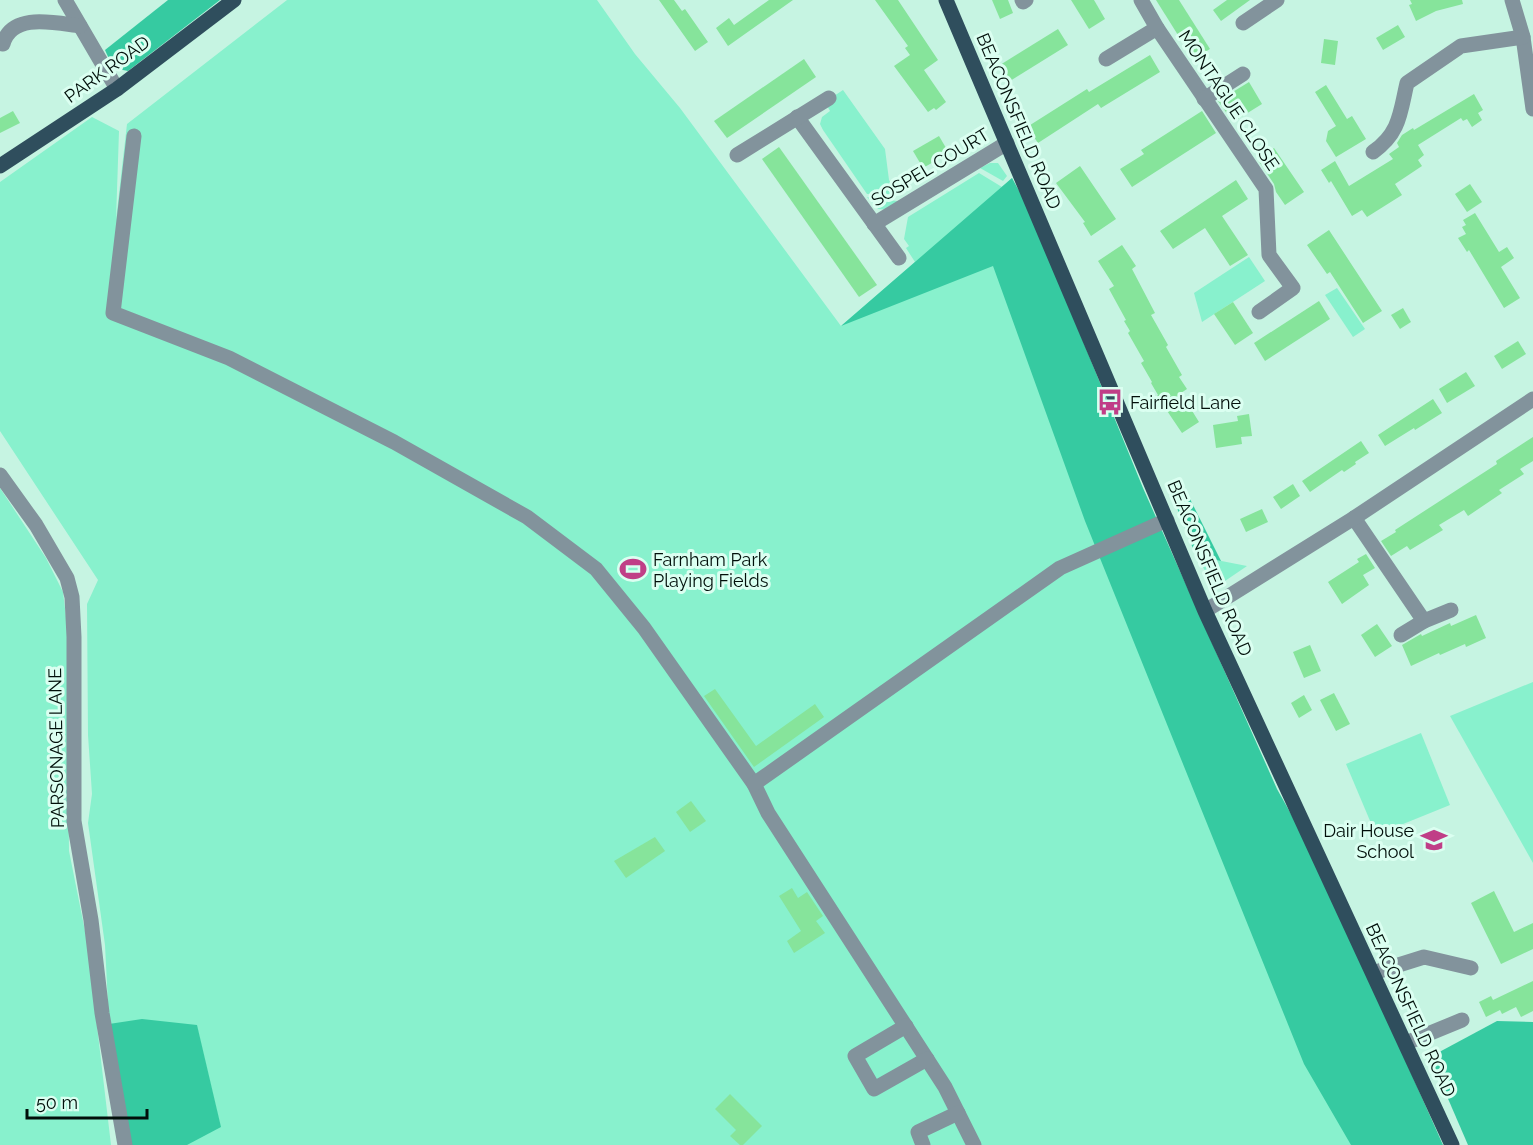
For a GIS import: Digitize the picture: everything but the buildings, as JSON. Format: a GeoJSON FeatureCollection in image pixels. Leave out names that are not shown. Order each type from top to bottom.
{"type":"FeatureCollection","features":[{"type":"Feature","properties":{"kind":"main road","name":"PARK ROAD"},"geometry":{"type":"LineString","coordinates":[[0,166],[117,89],[234,0]]}},
{"type":"Feature","properties":{"kind":"main road","name":"BEACONSFIELD ROAD"},"geometry":{"type":"LineString","coordinates":[[946,0],[1205,611],[1452,1145]]}},
{"type":"Feature","properties":{"kind":"street"},"geometry":{"type":"LineString","coordinates":[[65,0],[117,89]]}},
{"type":"Feature","properties":{"kind":"street","name":"MONTAGUE CLOSE"},"geometry":{"type":"LineString","coordinates":[[1142,0],[1157,28],[1266,189],[1269,255],[1293,288],[1259,312]]}},
{"type":"Feature","properties":{"kind":"street"},"geometry":{"type":"LineString","coordinates":[[1243,22],[1277,0]]}},
{"type":"Feature","properties":{"kind":"street"},"geometry":{"type":"LineString","coordinates":[[1512,0],[1523,38],[1533,109]]}},
{"type":"Feature","properties":{"kind":"street"},"geometry":{"type":"LineString","coordinates":[[3,44],[10,30],[24,24],[40,22],[80,26]]}},
{"type":"Feature","properties":{"kind":"street"},"geometry":{"type":"LineString","coordinates":[[1106,59],[1157,28]]}},
{"type":"Feature","properties":{"kind":"street"},"geometry":{"type":"LineString","coordinates":[[1373,152],[1394,134],[1407,83],[1461,46],[1523,38]]}},
{"type":"Feature","properties":{"kind":"street"},"geometry":{"type":"LineString","coordinates":[[1204,99],[1243,74]]}},
{"type":"Feature","properties":{"kind":"street"},"geometry":{"type":"LineString","coordinates":[[737,154],[829,98]]}},
{"type":"Feature","properties":{"kind":"street","name":"SOSPEL COURT"},"geometry":{"type":"LineString","coordinates":[[796,117],[899,258]]}},
{"type":"Feature","properties":{"kind":"street"},"geometry":{"type":"LineString","coordinates":[[134,136],[113,313],[229,358],[394,442],[527,517],[596,568],[644,628],[754,784],[768,813],[945,1087],[958,1113],[969,1144]]}},
{"type":"Feature","properties":{"kind":"street","name":"SOSPEL COURT"},"geometry":{"type":"LineString","coordinates":[[874,224],[1007,143]]}},
{"type":"Feature","properties":{"kind":"street"},"geometry":{"type":"LineString","coordinates":[[1205,611],[1354,518],[1533,399]]}},
{"type":"Feature","properties":{"kind":"street","name":"PARSONAGE LANE"},"geometry":{"type":"LineString","coordinates":[[0,475],[36,525],[67,578],[72,597],[74,821],[91,920],[102,1013],[125,1145]]}},
{"type":"Feature","properties":{"kind":"street"},"geometry":{"type":"LineString","coordinates":[[1354,518],[1424,621]]}},
{"type":"Feature","properties":{"kind":"street"},"geometry":{"type":"LineString","coordinates":[[754,784],[1060,568],[1167,520]]}},
{"type":"Feature","properties":{"kind":"street"},"geometry":{"type":"LineString","coordinates":[[1401,635],[1424,621],[1451,610]]}},
{"type":"Feature","properties":{"kind":"street"},"geometry":{"type":"LineString","coordinates":[[1373,974],[1424,957],[1471,968]]}},
{"type":"Feature","properties":{"kind":"street"},"geometry":{"type":"LineString","coordinates":[[1406,1043],[1462,1020]]}},
{"type":"Feature","properties":{"kind":"street"},"geometry":{"type":"LineString","coordinates":[[906,1026],[855,1056],[874,1089],[927,1059]]}},
{"type":"Feature","properties":{"kind":"street"},"geometry":{"type":"LineString","coordinates":[[923,1145],[918,1132],[958,1113]]}},
{"type":"Feature","properties":{"kind":"green space"},"geometry":{"type":"Polygon","coordinates":[[[168,0],[220,0],[128,71],[113,68],[105,50],[168,0]]]}},
{"type":"Feature","properties":{"kind":"green space","name":"Farnham Park Playing Fields"},"geometry":{"type":"Polygon","coordinates":[[[287,0],[597,0],[635,54],[680,108],[841,326],[915,262],[906,248],[909,246],[904,239],[908,217],[979,173],[1002,187],[1012,178],[1144,505],[1430,1145],[135,1145],[109,1024],[105,945],[88,823],[92,794],[88,735],[87,604],[98,580],[0,431],[0,182],[92,117],[119,131],[116,220],[127,124],[287,0]]]}},
{"type":"Feature","properties":{"kind":"green space"},"geometry":{"type":"Polygon","coordinates":[[[843,90],[885,149],[889,180],[898,194],[867,194],[823,130],[820,124],[822,117],[830,111],[825,102],[843,90]]]}},
{"type":"Feature","properties":{"kind":"green space"},"geometry":{"type":"Polygon","coordinates":[[[990,163],[998,163],[1007,176],[1003,181],[980,168],[990,163]]]}},
{"type":"Feature","properties":{"kind":"green space"},"geometry":{"type":"Polygon","coordinates":[[[1012,178],[1029,209],[1143,488],[1277,789],[1314,855],[1443,1145],[1351,1145],[1304,1064],[1085,521],[993,266],[841,326],[1012,178]]]}},
{"type":"Feature","properties":{"kind":"green space"},"geometry":{"type":"Polygon","coordinates":[[[867,197],[904,202],[889,210],[878,209],[867,197]]]}},
{"type":"Feature","properties":{"kind":"green space"},"geometry":{"type":"Polygon","coordinates":[[[1249,257],[1265,281],[1202,322],[1194,293],[1249,257]]]}},
{"type":"Feature","properties":{"kind":"green space"},"geometry":{"type":"Polygon","coordinates":[[[1337,288],[1365,329],[1353,337],[1325,295],[1337,288]]]}},
{"type":"Feature","properties":{"kind":"green space"},"geometry":{"type":"Polygon","coordinates":[[[1183,485],[1221,561],[1196,556],[1171,493],[1183,485]]]}},
{"type":"Feature","properties":{"kind":"green space"},"geometry":{"type":"Polygon","coordinates":[[[0,488],[46,558],[63,592],[67,625],[69,851],[87,941],[111,1145],[0,1145],[0,488]]]}},
{"type":"Feature","properties":{"kind":"green space"},"geometry":{"type":"Polygon","coordinates":[[[1196,556],[1247,566],[1225,581],[1209,577],[1196,556]]]}},
{"type":"Feature","properties":{"kind":"green space"},"geometry":{"type":"Polygon","coordinates":[[[1533,682],[1533,863],[1450,716],[1533,682]]]}},
{"type":"Feature","properties":{"kind":"green space"},"geometry":{"type":"Polygon","coordinates":[[[1421,733],[1450,805],[1376,835],[1346,764],[1421,733]]]}},
{"type":"Feature","properties":{"kind":"green space"},"geometry":{"type":"Polygon","coordinates":[[[142,1019],[197,1025],[221,1127],[187,1145],[130,1145],[109,1024],[142,1019]]]}},
{"type":"Feature","properties":{"kind":"green space"},"geometry":{"type":"Polygon","coordinates":[[[1497,1021],[1533,1022],[1533,1145],[1468,1145],[1430,1057],[1497,1021]]]}},
{"type":"Feature","properties":{"kind":"place","name":"Fairfield Lane"},"geometry":{"type":"Point","coordinates":[1110,402]}},
{"type":"Feature","properties":{"kind":"place","name":"Farnham Park Playing Fields"},"geometry":{"type":"Point","coordinates":[633,569]}},
{"type":"Feature","properties":{"kind":"place","name":"Dair House School"},"geometry":{"type":"Point","coordinates":[1434,840]}}]}
